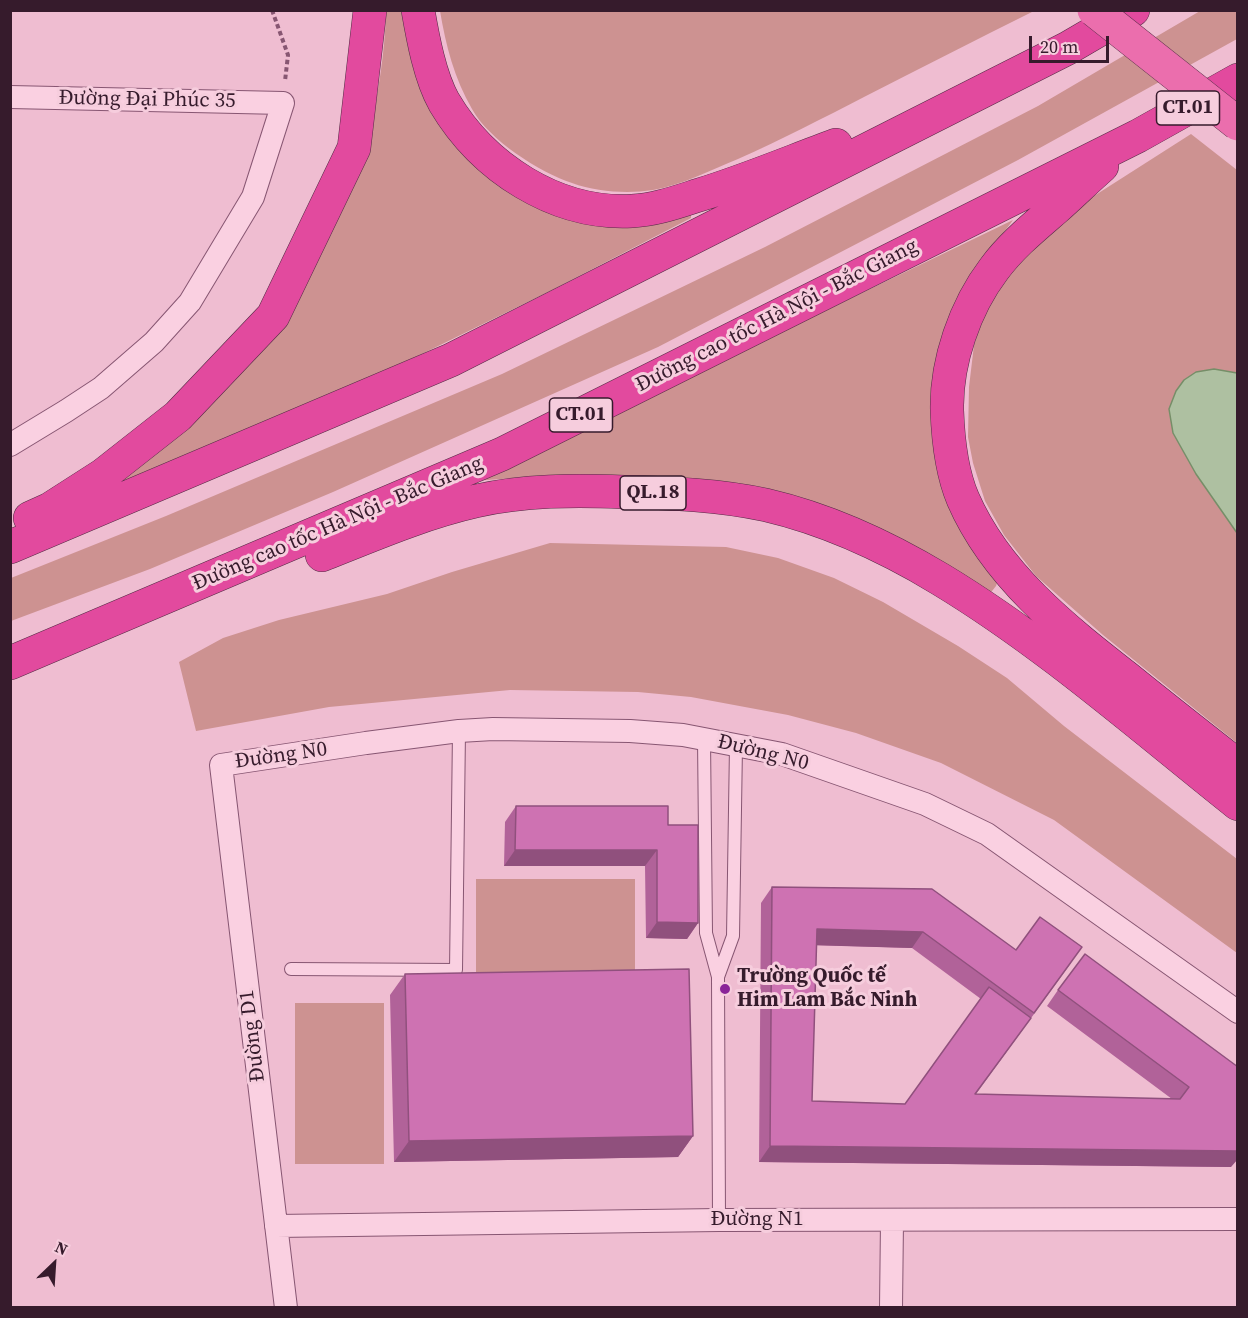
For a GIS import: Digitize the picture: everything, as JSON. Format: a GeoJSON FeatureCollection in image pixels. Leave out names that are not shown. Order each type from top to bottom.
{"type":"FeatureCollection","features":[{"type":"Feature","properties":{"kind":"highway"},"geometry":{"type":"LineString","coordinates":[[10,526],[50,509],[86,486],[178,416],[273,316],[354,148],[370,10]]}},
{"type":"Feature","properties":{"kind":"highway"},"geometry":{"type":"LineString","coordinates":[[418,10],[422,35],[444,101],[472,140],[508,172],[531,186],[572,205],[590,209],[633,211],[664,206],[726,187],[992,87]]}},
{"type":"Feature","properties":{"kind":"highway"},"geometry":{"type":"LineString","coordinates":[[1094,10],[1238,124]]}},
{"type":"Feature","properties":{"kind":"highway"},"geometry":{"type":"LineString","coordinates":[[1068,48],[1124,10]]}},
{"type":"Feature","properties":{"kind":"highway"},"geometry":{"type":"LineString","coordinates":[[10,547],[451,360],[1068,48],[1133,10]]}},
{"type":"Feature","properties":{"kind":"highway","name":"Đường cao tốc Hà Nội - Bắc Giang"},"geometry":{"type":"LineString","coordinates":[[10,663],[502,454],[1138,136],[1238,80]]}},
{"type":"Feature","properties":{"kind":"highway"},"geometry":{"type":"LineString","coordinates":[[1138,136],[1029,231],[993,270],[965,321],[956,345],[947,386],[952,461],[962,497],[971,515],[1020,585],[1077,639],[1238,766]]}},
{"type":"Feature","properties":{"kind":"highway","name":"QL.18"},"geometry":{"type":"LineString","coordinates":[[10,678],[37,670],[392,527],[478,500],[536,492],[577,490],[691,495],[765,505],[792,513],[849,533],[938,577],[1066,667],[1238,804]]}},
{"type":"Feature","properties":{"kind":"street","name":"Đường Đại Phúc 35"},"geometry":{"type":"LineString","coordinates":[[10,97],[283,103]]}},
{"type":"Feature","properties":{"kind":"street"},"geometry":{"type":"LineString","coordinates":[[10,445],[101,388],[154,342],[190,302],[253,197],[283,103]]}},
{"type":"Feature","properties":{"kind":"street","name":"Đường N0"},"geometry":{"type":"LineString","coordinates":[[221,765],[459,731],[493,729],[630,731],[683,735],[782,754],[925,804],[987,834],[1238,1012]]}},
{"type":"Feature","properties":{"kind":"street","name":"Đường D1"},"geometry":{"type":"LineString","coordinates":[[221,765],[286,1308]]}},
{"type":"Feature","properties":{"kind":"street","name":"Đường N1"},"geometry":{"type":"LineString","coordinates":[[276,1226],[719,1220],[1238,1220]]}},
{"type":"Feature","properties":{"kind":"street"},"geometry":{"type":"LineString","coordinates":[[891,1308],[892,1221]]}},
{"type":"Feature","properties":{"kind":"lane"},"geometry":{"type":"LineString","coordinates":[[291,969],[456,970],[459,731]]}},
{"type":"Feature","properties":{"kind":"lane"},"geometry":{"type":"LineString","coordinates":[[704,739],[706,933],[718,977],[719,1220]]}},
{"type":"Feature","properties":{"kind":"lane"},"geometry":{"type":"LineString","coordinates":[[718,977],[733,936],[736,746]]}},
{"type":"Feature","properties":{"kind":"path"},"geometry":{"type":"LineString","coordinates":[[272,10],[288,55],[283,103]]}},
{"type":"Feature","properties":{"kind":"shaded area"},"geometry":{"type":"Polygon","coordinates":[[[440,10],[1034,11],[738,159],[675,185],[653,190],[623,192],[592,188],[559,178],[516,154],[490,132],[472,109],[460,86],[448,49],[440,10]]]}},
{"type":"Feature","properties":{"kind":"shaded area"},"geometry":{"type":"Polygon","coordinates":[[[386,11],[411,11],[490,175],[691,214],[691,218],[552,290],[361,384],[125,482],[124,478],[190,418],[369,136],[380,74],[386,11]]]}},
{"type":"Feature","properties":{"kind":"shaded area"},"geometry":{"type":"Polygon","coordinates":[[[1200,11],[1237,11],[1237,39],[1018,160],[658,347],[333,492],[150,569],[11,621],[11,578],[166,516],[502,374],[765,247],[1038,106],[1200,11]]]}},
{"type":"Feature","properties":{"kind":"shaded area"},"geometry":{"type":"Polygon","coordinates":[[[1191,134],[1237,170],[1237,373],[1214,369],[1173,433],[1196,474],[1237,533],[1237,743],[1103,635],[1036,576],[1004,535],[985,501],[973,463],[968,437],[969,387],[974,345],[983,316],[1009,274],[1072,210],[1191,134]]]}},
{"type":"Feature","properties":{"kind":"shaded area"},"geometry":{"type":"Polygon","coordinates":[[[1013,220],[994,246],[935,390],[998,580],[988,596],[853,520],[560,475],[472,481],[1013,220]]]}},
{"type":"Feature","properties":{"kind":"shaded area"},"geometry":{"type":"Polygon","coordinates":[[[1214,369],[1237,373],[1237,533],[1196,474],[1173,433],[1169,409],[1176,391],[1184,380],[1196,372],[1214,369]]]}},
{"type":"Feature","properties":{"kind":"shaded area"},"geometry":{"type":"Polygon","coordinates":[[[550,543],[726,547],[778,558],[834,578],[883,602],[958,646],[1007,678],[1064,726],[1237,859],[1237,953],[1054,820],[941,763],[856,733],[788,715],[691,697],[638,692],[510,690],[329,707],[196,731],[179,662],[223,638],[279,620],[387,594],[550,543]]]}},
{"type":"Feature","properties":{"kind":"shaded area"},"geometry":{"type":"Polygon","coordinates":[[[476,879],[635,879],[635,985],[476,985],[476,879]]]}},
{"type":"Feature","properties":{"kind":"shaded area"},"geometry":{"type":"Polygon","coordinates":[[[295,1003],[384,1003],[384,1164],[295,1164],[295,1003]]]}},
{"type":"Feature","properties":{"kind":"building"},"geometry":{"type":"Polygon","coordinates":[[[516,806],[668,806],[668,825],[698,825],[698,923],[657,922],[657,850],[515,850],[516,806]]]}},
{"type":"Feature","properties":{"kind":"building"},"geometry":{"type":"Polygon","coordinates":[[[772,887],[932,889],[1016,950],[1040,917],[1082,947],[1034,1013],[923,932],[817,929],[812,1101],[905,1104],[989,987],[1031,1018],[975,1094],[1180,1099],[1189,1087],[1058,990],[1085,954],[1238,1067],[1238,1151],[770,1146],[772,887]]]}},
{"type":"Feature","properties":{"kind":"building"},"geometry":{"type":"Polygon","coordinates":[[[689,969],[693,1136],[409,1141],[405,974],[689,969]]]}},
{"type":"Feature","properties":{"kind":"place","name":"Trường Quốc tế Him Lam Bắc Ninh"},"geometry":{"type":"Point","coordinates":[725,989]}}]}
